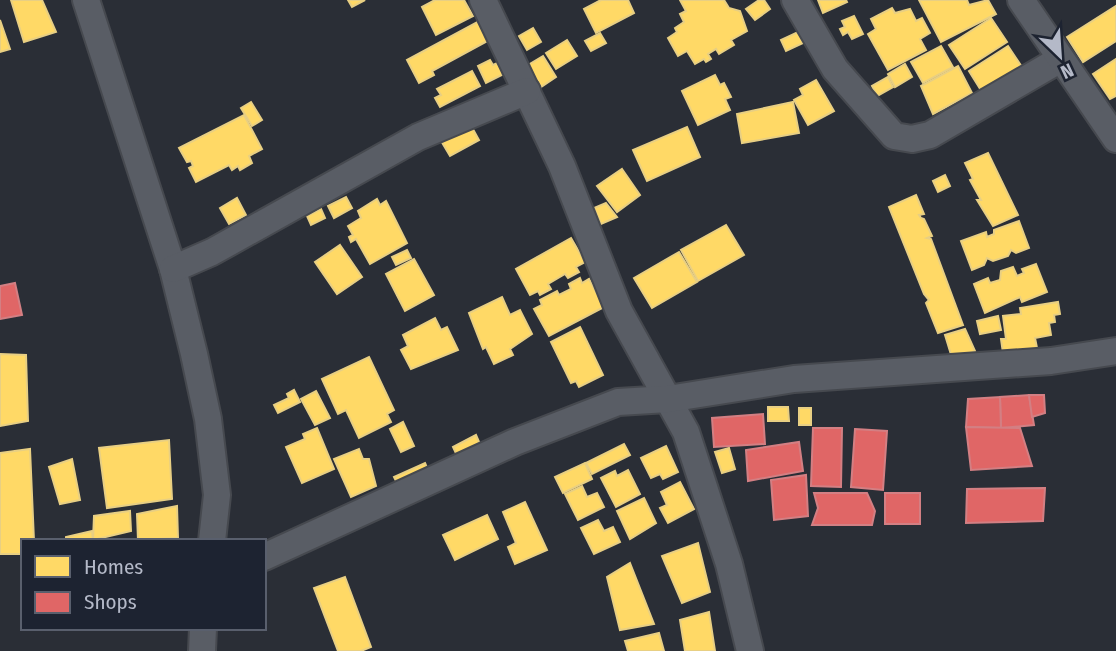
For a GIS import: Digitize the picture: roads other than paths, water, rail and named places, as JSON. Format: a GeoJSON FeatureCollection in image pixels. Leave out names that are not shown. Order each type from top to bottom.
{"type":"FeatureCollection","features":[{"type":"Feature","properties":{"kind":"street"},"geometry":{"type":"LineString","coordinates":[[86,0],[173,269],[208,419],[218,495],[212,539]]}},
{"type":"Feature","properties":{"kind":"street"},"geometry":{"type":"LineString","coordinates":[[483,0],[578,205],[619,311],[686,432],[729,564],[750,651]]}},
{"type":"Feature","properties":{"kind":"street"},"geometry":{"type":"LineString","coordinates":[[795,0],[835,69],[894,136],[912,139],[939,131],[1059,60]]}},
{"type":"Feature","properties":{"kind":"street"},"geometry":{"type":"LineString","coordinates":[[1021,0],[1059,60],[1116,139]]}},
{"type":"Feature","properties":{"kind":"street"},"geometry":{"type":"LineString","coordinates":[[173,269],[212,252],[418,137],[527,91]]}},
{"type":"Feature","properties":{"kind":"street"},"geometry":{"type":"LineString","coordinates":[[266,555],[527,437],[618,402],[668,399],[794,380],[1051,361],[1116,351]]}},
{"type":"Feature","properties":{"kind":"street"},"geometry":{"type":"LineString","coordinates":[[202,651],[203,630]]}}]}
